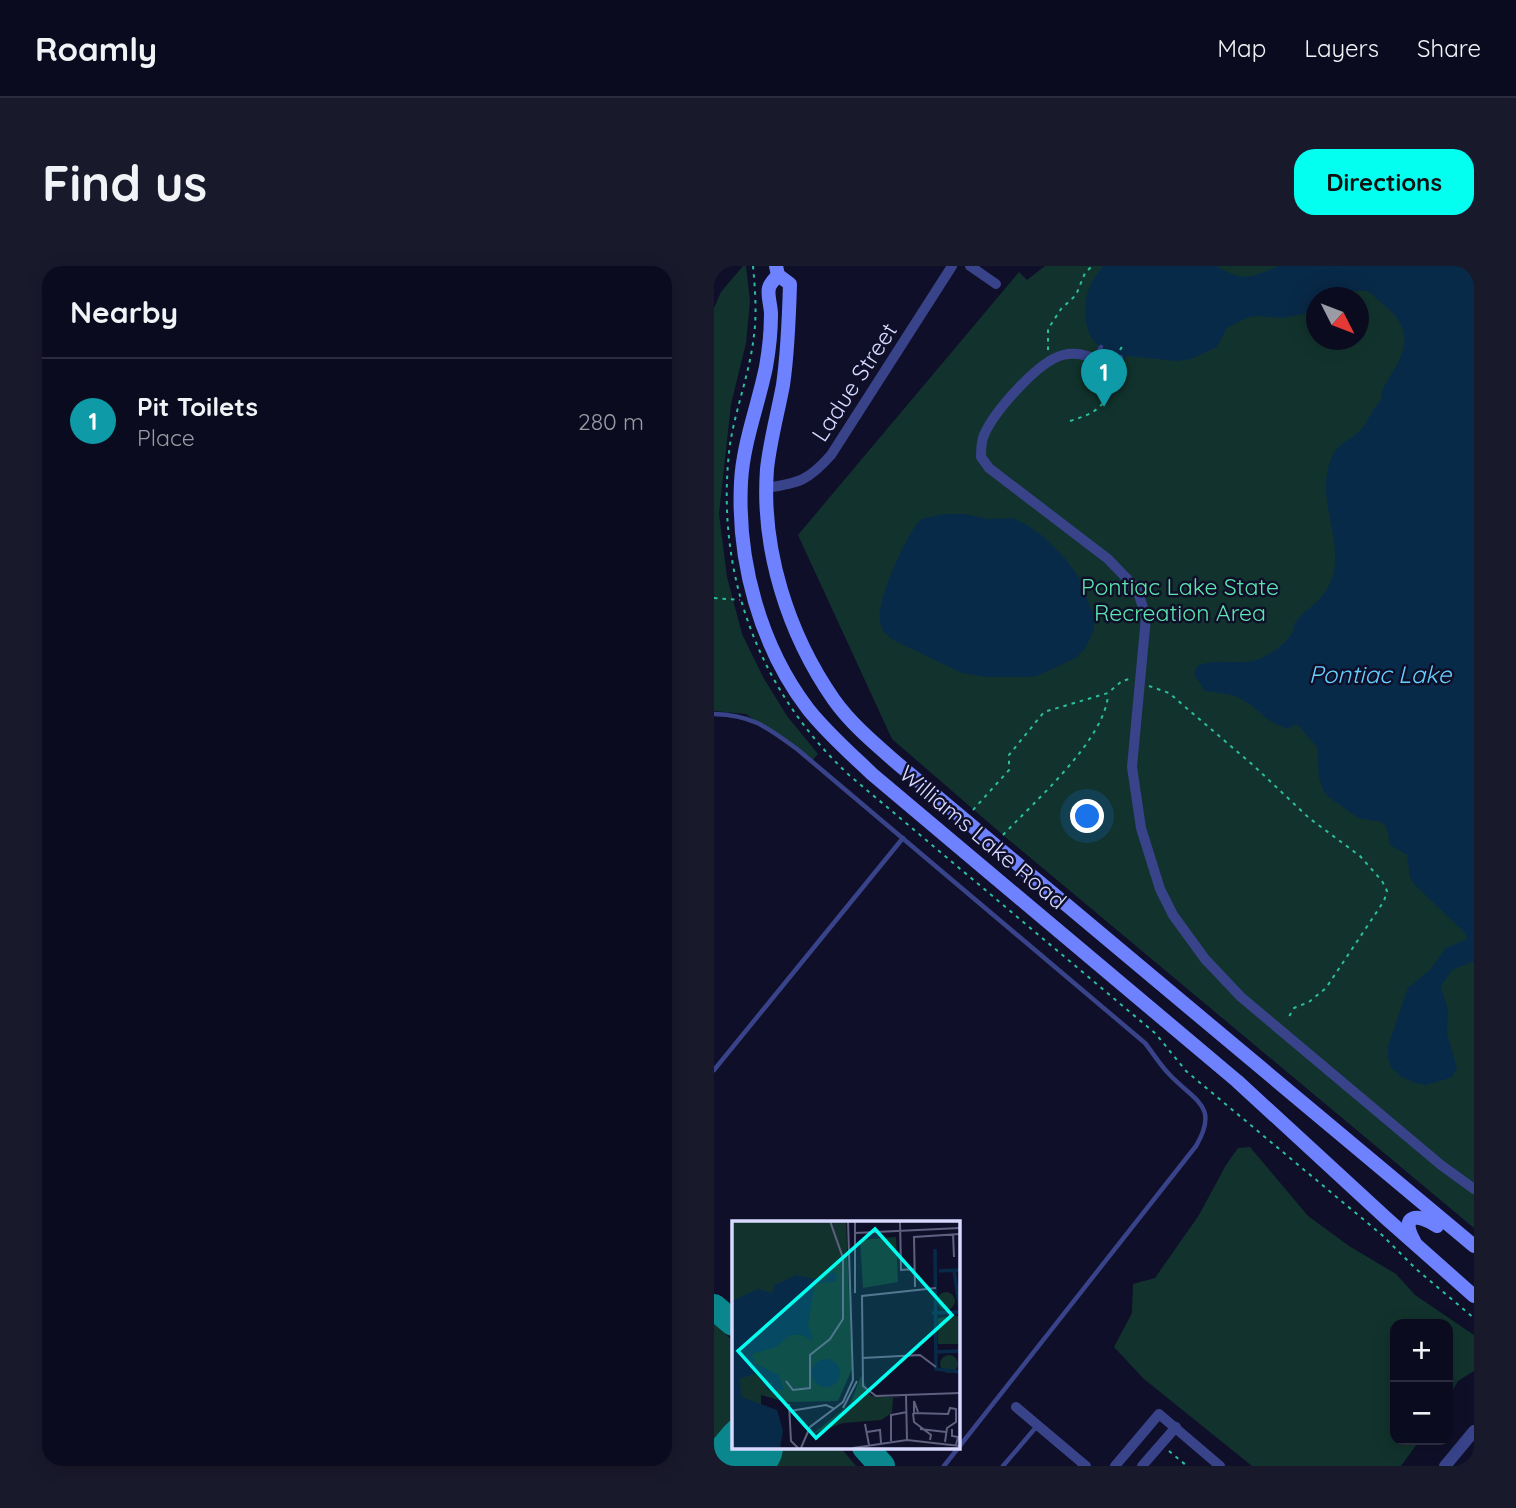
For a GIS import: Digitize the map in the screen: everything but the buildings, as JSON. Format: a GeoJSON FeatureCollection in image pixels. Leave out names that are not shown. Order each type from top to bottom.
{"type":"FeatureCollection","features":[{"type":"Feature","properties":{"kind":"main road","name":"Williams Lake Road"},"geometry":{"type":"LineString","coordinates":[[1474,1246],[864,735],[834,700],[795,628],[780,590],[772,552],[766,488],[783,383],[789,328],[790,284],[777,270],[769,287],[769,348],[760,397],[748,437],[741,482],[742,526],[748,576],[764,628],[784,669],[808,708],[838,743],[872,774],[1237,1081],[1474,1296]]}},
{"type":"Feature","properties":{"kind":"main road"},"geometry":{"type":"LineString","coordinates":[[769,348],[774,345],[777,347],[780,357],[772,399],[773,436]]}},
{"type":"Feature","properties":{"kind":"main road"},"geometry":{"type":"LineString","coordinates":[[760,397],[760,426],[750,478],[755,491],[766,488]]}},
{"type":"Feature","properties":{"kind":"main road"},"geometry":{"type":"LineString","coordinates":[[1416,1245],[1409,1232],[1409,1224],[1418,1216],[1436,1225],[1474,1257]]}},
{"type":"Feature","properties":{"kind":"street","name":"Ladue Street"},"geometry":{"type":"LineString","coordinates":[[766,488],[794,484],[814,474],[831,455],[952,266]]}},
{"type":"Feature","properties":{"kind":"street"},"geometry":{"type":"LineString","coordinates":[[971,266],[996,284]]}},
{"type":"Feature","properties":{"kind":"street"},"geometry":{"type":"LineString","coordinates":[[1114,367],[1077,353],[1061,355],[1047,362],[1022,384],[990,425],[983,436],[981,457],[989,468],[1108,559],[1137,589],[1146,617],[1132,767],[1141,828],[1160,889],[1173,915],[1205,959],[1233,989],[1441,1165],[1474,1189]]}},
{"type":"Feature","properties":{"kind":"street"},"geometry":{"type":"LineString","coordinates":[[1016,1407],[1086,1466]]}},
{"type":"Feature","properties":{"kind":"street"},"geometry":{"type":"LineString","coordinates":[[1115,1466],[1160,1413],[1220,1466]]}},
{"type":"Feature","properties":{"kind":"street"},"geometry":{"type":"LineString","coordinates":[[1128,1451],[1143,1465],[1176,1427]]}},
{"type":"Feature","properties":{"kind":"street"},"geometry":{"type":"LineString","coordinates":[[1445,1466],[1474,1431]]}},
{"type":"Feature","properties":{"kind":"lane"},"geometry":{"type":"LineString","coordinates":[[1095,359],[1101,347]]}},
{"type":"Feature","properties":{"kind":"lane"},"geometry":{"type":"LineString","coordinates":[[1111,352],[1114,367]]}},
{"type":"Feature","properties":{"kind":"lane"},"geometry":{"type":"LineString","coordinates":[[1114,367],[1121,357]]}},
{"type":"Feature","properties":{"kind":"lane"},"geometry":{"type":"LineString","coordinates":[[714,714],[736,715],[761,723],[797,749],[1145,1043],[1169,1074],[1202,1104],[1206,1129],[1196,1146],[959,1447]]}},
{"type":"Feature","properties":{"kind":"lane"},"geometry":{"type":"LineString","coordinates":[[714,1070],[903,838]]}},
{"type":"Feature","properties":{"kind":"lane"},"geometry":{"type":"LineString","coordinates":[[1003,1466],[1038,1425]]}},
{"type":"Feature","properties":{"kind":"lane"},"geometry":{"type":"LineString","coordinates":[[944,1466],[958,1448]]}},
{"type":"Feature","properties":{"kind":"path"},"geometry":{"type":"LineString","coordinates":[[1047,362],[1048,329],[1061,309],[1076,295],[1085,273],[1092,266]]}},
{"type":"Feature","properties":{"kind":"path"},"geometry":{"type":"LineString","coordinates":[[1070,421],[1094,413],[1108,397],[1114,367]]}},
{"type":"Feature","properties":{"kind":"path"},"geometry":{"type":"LineString","coordinates":[[714,598],[740,600]]}},
{"type":"Feature","properties":{"kind":"path"},"geometry":{"type":"LineString","coordinates":[[973,810],[1009,770],[1009,755],[1044,712],[1108,693],[1122,681],[1140,680],[1169,693],[1254,766],[1309,818],[1360,856],[1382,881],[1387,891],[1384,901],[1326,988],[1309,1002],[1294,1008],[1281,1030]]}},
{"type":"Feature","properties":{"kind":"path"},"geometry":{"type":"LineString","coordinates":[[1003,835],[1085,747],[1101,723],[1108,706],[1108,693]]}},
{"type":"Feature","properties":{"kind":"path"},"geometry":{"type":"LineString","coordinates":[[1162,1444],[1187,1466]]}},
{"type":"Feature","properties":{"kind":"green space"},"geometry":{"type":"Polygon","coordinates":[[[743,266],[746,266],[750,301],[746,343],[731,404],[719,514],[727,577],[742,634],[763,677],[787,716],[818,754],[811,762],[746,714],[714,711],[714,308],[721,292],[743,266]]]}},
{"type":"Feature","properties":{"kind":"green space","name":"Pontiac Lake State Recreation Area"},"geometry":{"type":"Polygon","coordinates":[[[1045,266],[1474,266],[1474,1228],[892,739],[798,535],[1019,272],[1027,280],[1045,266]]]}},
{"type":"Feature","properties":{"kind":"green space"},"geometry":{"type":"Polygon","coordinates":[[[1250,1147],[1308,1216],[1349,1246],[1396,1274],[1415,1295],[1450,1319],[1390,1319],[1390,1445],[1416,1445],[1401,1466],[1252,1466],[1144,1379],[1114,1347],[1132,1313],[1133,1284],[1155,1278],[1199,1215],[1238,1148],[1250,1147]]]}},
{"type":"Feature","properties":{"kind":"green space"},"geometry":{"type":"Polygon","coordinates":[[[1453,1321],[1474,1335],[1474,1371],[1458,1381],[1453,1390],[1453,1321]]]}},
{"type":"Feature","properties":{"kind":"green space"},"geometry":{"type":"Polygon","coordinates":[[[714,1323],[732,1340],[732,1431],[714,1453],[714,1323]]]}},
{"type":"Feature","properties":{"kind":"green space"},"geometry":{"type":"Polygon","coordinates":[[[778,1448],[841,1448],[856,1466],[763,1466],[778,1448]]]}},
{"type":"Feature","properties":{"kind":"water","name":"Pontiac Lake"},"geometry":{"type":"Polygon","coordinates":[[[1103,266],[1216,266],[1233,274],[1247,276],[1278,266],[1474,266],[1474,961],[1452,970],[1441,986],[1448,1011],[1447,1033],[1457,1068],[1452,1077],[1426,1085],[1400,1076],[1391,1067],[1388,1046],[1408,988],[1431,969],[1446,948],[1467,939],[1465,933],[1415,885],[1410,878],[1407,855],[1390,845],[1385,825],[1358,818],[1325,794],[1319,778],[1317,747],[1298,725],[1295,724],[1290,729],[1269,720],[1239,698],[1205,691],[1194,674],[1197,666],[1205,663],[1248,662],[1271,653],[1287,640],[1296,621],[1327,589],[1335,559],[1326,496],[1329,465],[1340,446],[1359,432],[1381,400],[1383,388],[1399,362],[1404,347],[1400,324],[1391,311],[1369,292],[1369,287],[1306,287],[1306,313],[1281,318],[1246,318],[1227,328],[1217,347],[1191,359],[1177,361],[1128,356],[1124,358],[1107,352],[1089,333],[1085,308],[1092,282],[1103,266]]]}},
{"type":"Feature","properties":{"kind":"water"},"geometry":{"type":"Polygon","coordinates":[[[944,514],[966,514],[987,519],[1012,518],[1044,537],[1064,557],[1085,586],[1087,600],[1094,614],[1094,631],[1084,650],[1074,659],[1039,675],[987,677],[962,673],[893,640],[881,625],[880,612],[887,584],[900,553],[921,519],[944,514]]]}},
{"type":"Feature","properties":{"kind":"taxiway"},"geometry":{"type":"LineString","coordinates":[[714,1307],[732,1322]]}},
{"type":"Feature","properties":{"kind":"taxiway"},"geometry":{"type":"LineString","coordinates":[[866,1448],[882,1466]]}},
{"type":"Feature","properties":{"kind":"runway"},"geometry":{"type":"LineString","coordinates":[[734,1466],[749,1448]]}},
{"type":"Feature","properties":{"kind":"place","name":"Pit Toilets"},"geometry":{"type":"Point","coordinates":[1104,407]}}]}
